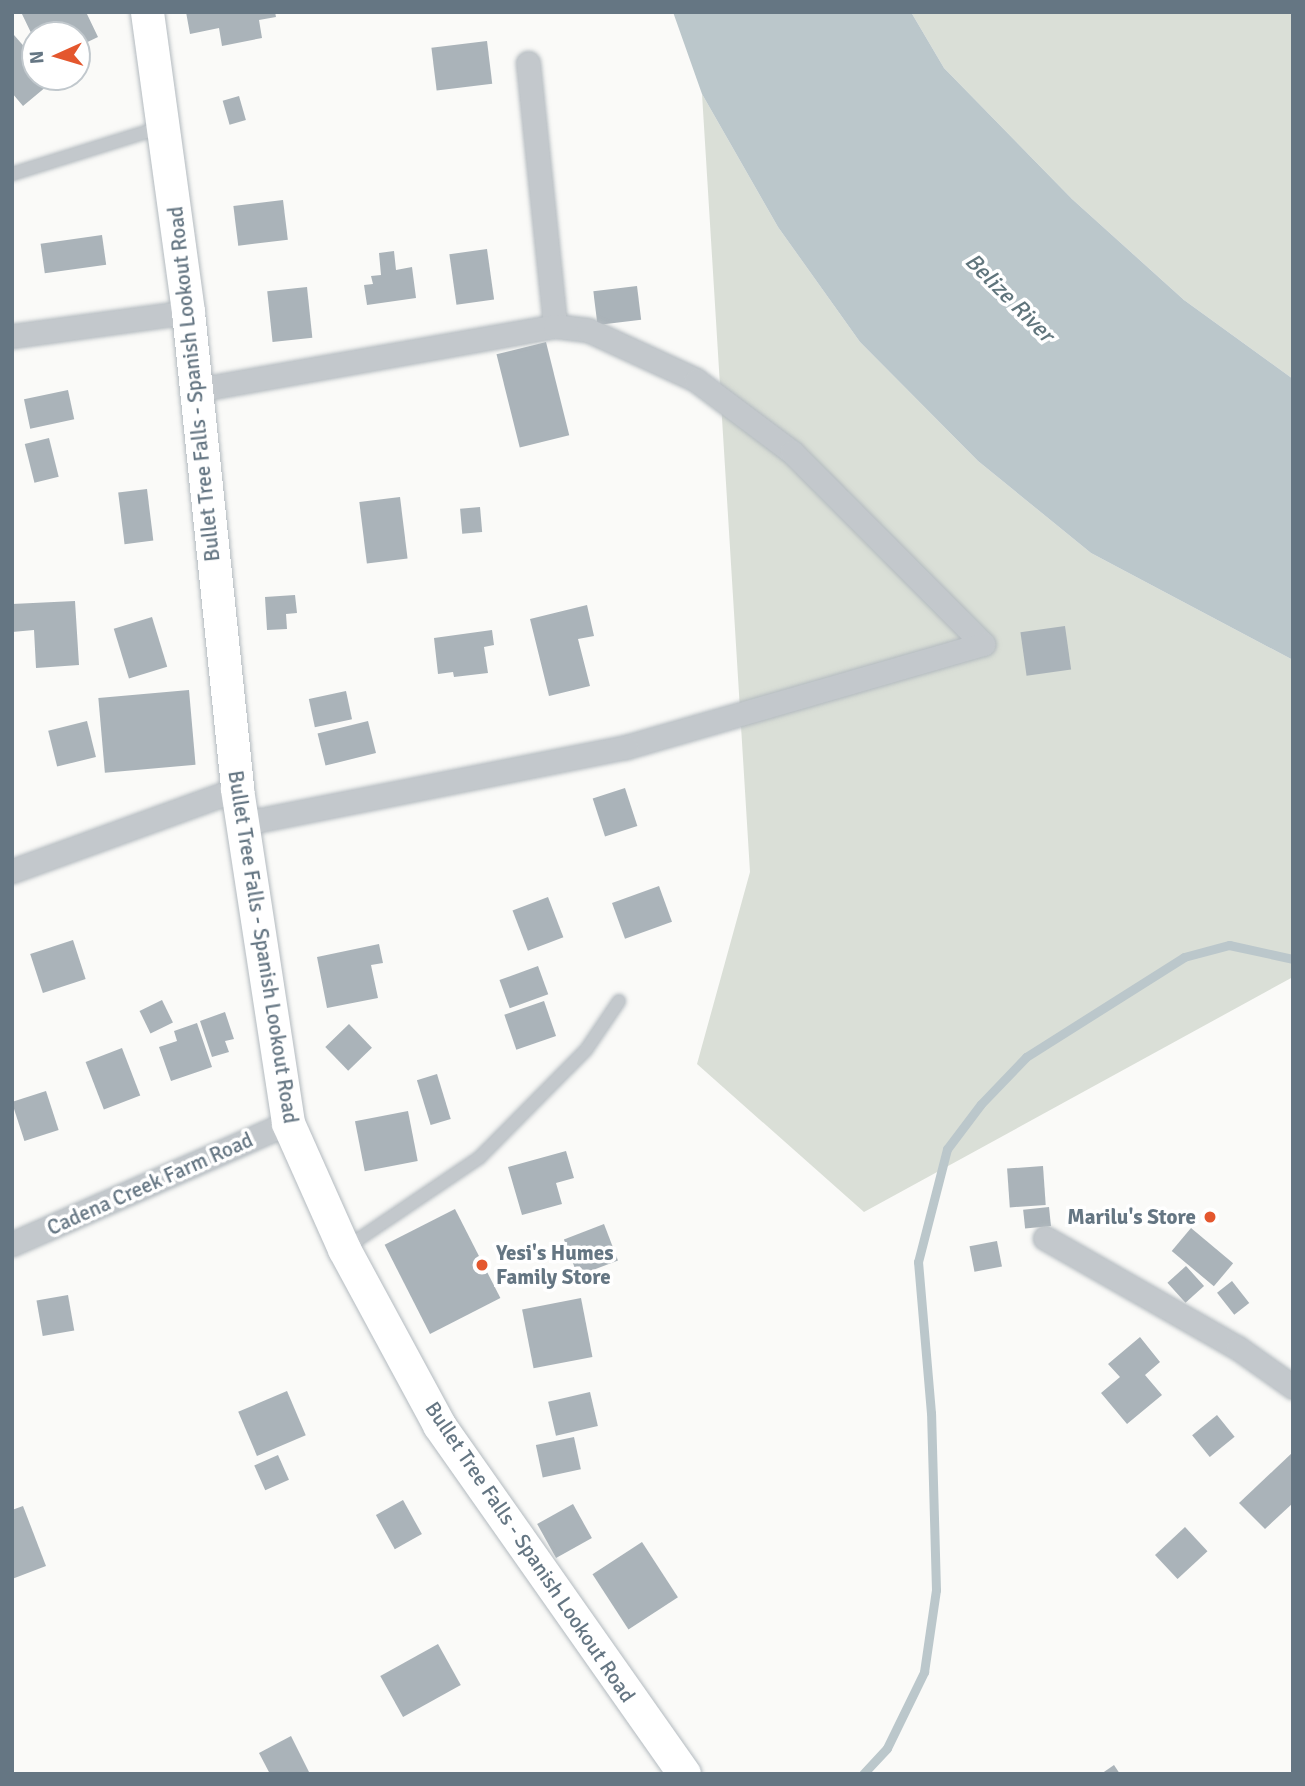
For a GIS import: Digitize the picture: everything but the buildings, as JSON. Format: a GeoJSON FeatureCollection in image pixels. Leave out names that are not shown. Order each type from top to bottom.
{"type":"FeatureCollection","features":[{"type":"Feature","properties":{"kind":"main road","name":"Bullet Tree Falls - Spanish Lookout Road"},"geometry":{"type":"LineString","coordinates":[[147,12],[165,126],[188,313],[237,789],[288,1123],[344,1250],[439,1425],[684,1774]]}},
{"type":"Feature","properties":{"kind":"street"},"geometry":{"type":"LineString","coordinates":[[528,63],[555,326]]}},
{"type":"Feature","properties":{"kind":"street"},"geometry":{"type":"LineString","coordinates":[[12,336],[188,313]]}},
{"type":"Feature","properties":{"kind":"street"},"geometry":{"type":"LineString","coordinates":[[196,390],[555,326],[588,330],[652,356],[695,380],[792,452],[983,644],[625,747],[242,824]]}},
{"type":"Feature","properties":{"kind":"street"},"geometry":{"type":"LineString","coordinates":[[12,871],[237,789]]}},
{"type":"Feature","properties":{"kind":"street","name":"Cadena Creek Farm Road"},"geometry":{"type":"LineString","coordinates":[[12,1244],[288,1123]]}},
{"type":"Feature","properties":{"kind":"street"},"geometry":{"type":"LineString","coordinates":[[1045,1238],[1237,1348],[1293,1387]]}},
{"type":"Feature","properties":{"kind":"lane"},"geometry":{"type":"LineString","coordinates":[[12,174],[165,126]]}},
{"type":"Feature","properties":{"kind":"lane"},"geometry":{"type":"LineString","coordinates":[[344,1250],[480,1158],[586,1050],[619,1001]]}},
{"type":"Feature","properties":{"kind":"shaded area"},"geometry":{"type":"Polygon","coordinates":[[[911,12],[1293,12],[1293,379],[1184,300],[1072,199],[944,68],[911,12]]]}},
{"type":"Feature","properties":{"kind":"shaded area"},"geometry":{"type":"Polygon","coordinates":[[[702,94],[778,227],[860,342],[978,461],[1091,553],[1293,660],[1293,977],[864,1212],[697,1064],[750,872],[702,94]]]}},
{"type":"Feature","properties":{"kind":"water","name":"Belize River"},"geometry":{"type":"Polygon","coordinates":[[[673,12],[911,12],[944,68],[1072,199],[1184,300],[1293,379],[1293,660],[1091,553],[978,461],[860,342],[778,227],[702,94],[673,12]]]}},
{"type":"Feature","properties":{"kind":"waterway"},"geometry":{"type":"LineString","coordinates":[[863,1774],[887,1748],[924,1672],[936,1590],[931,1413],[918,1262],[947,1149],[981,1104],[1026,1057],[1184,957],[1229,945],[1293,959]]}},
{"type":"Feature","properties":{"kind":"place","name":"Marilu's Store"},"geometry":{"type":"Point","coordinates":[1210,1217]}},
{"type":"Feature","properties":{"kind":"place","name":"Yesi's Humes Family Store"},"geometry":{"type":"Point","coordinates":[482,1265]}}]}
